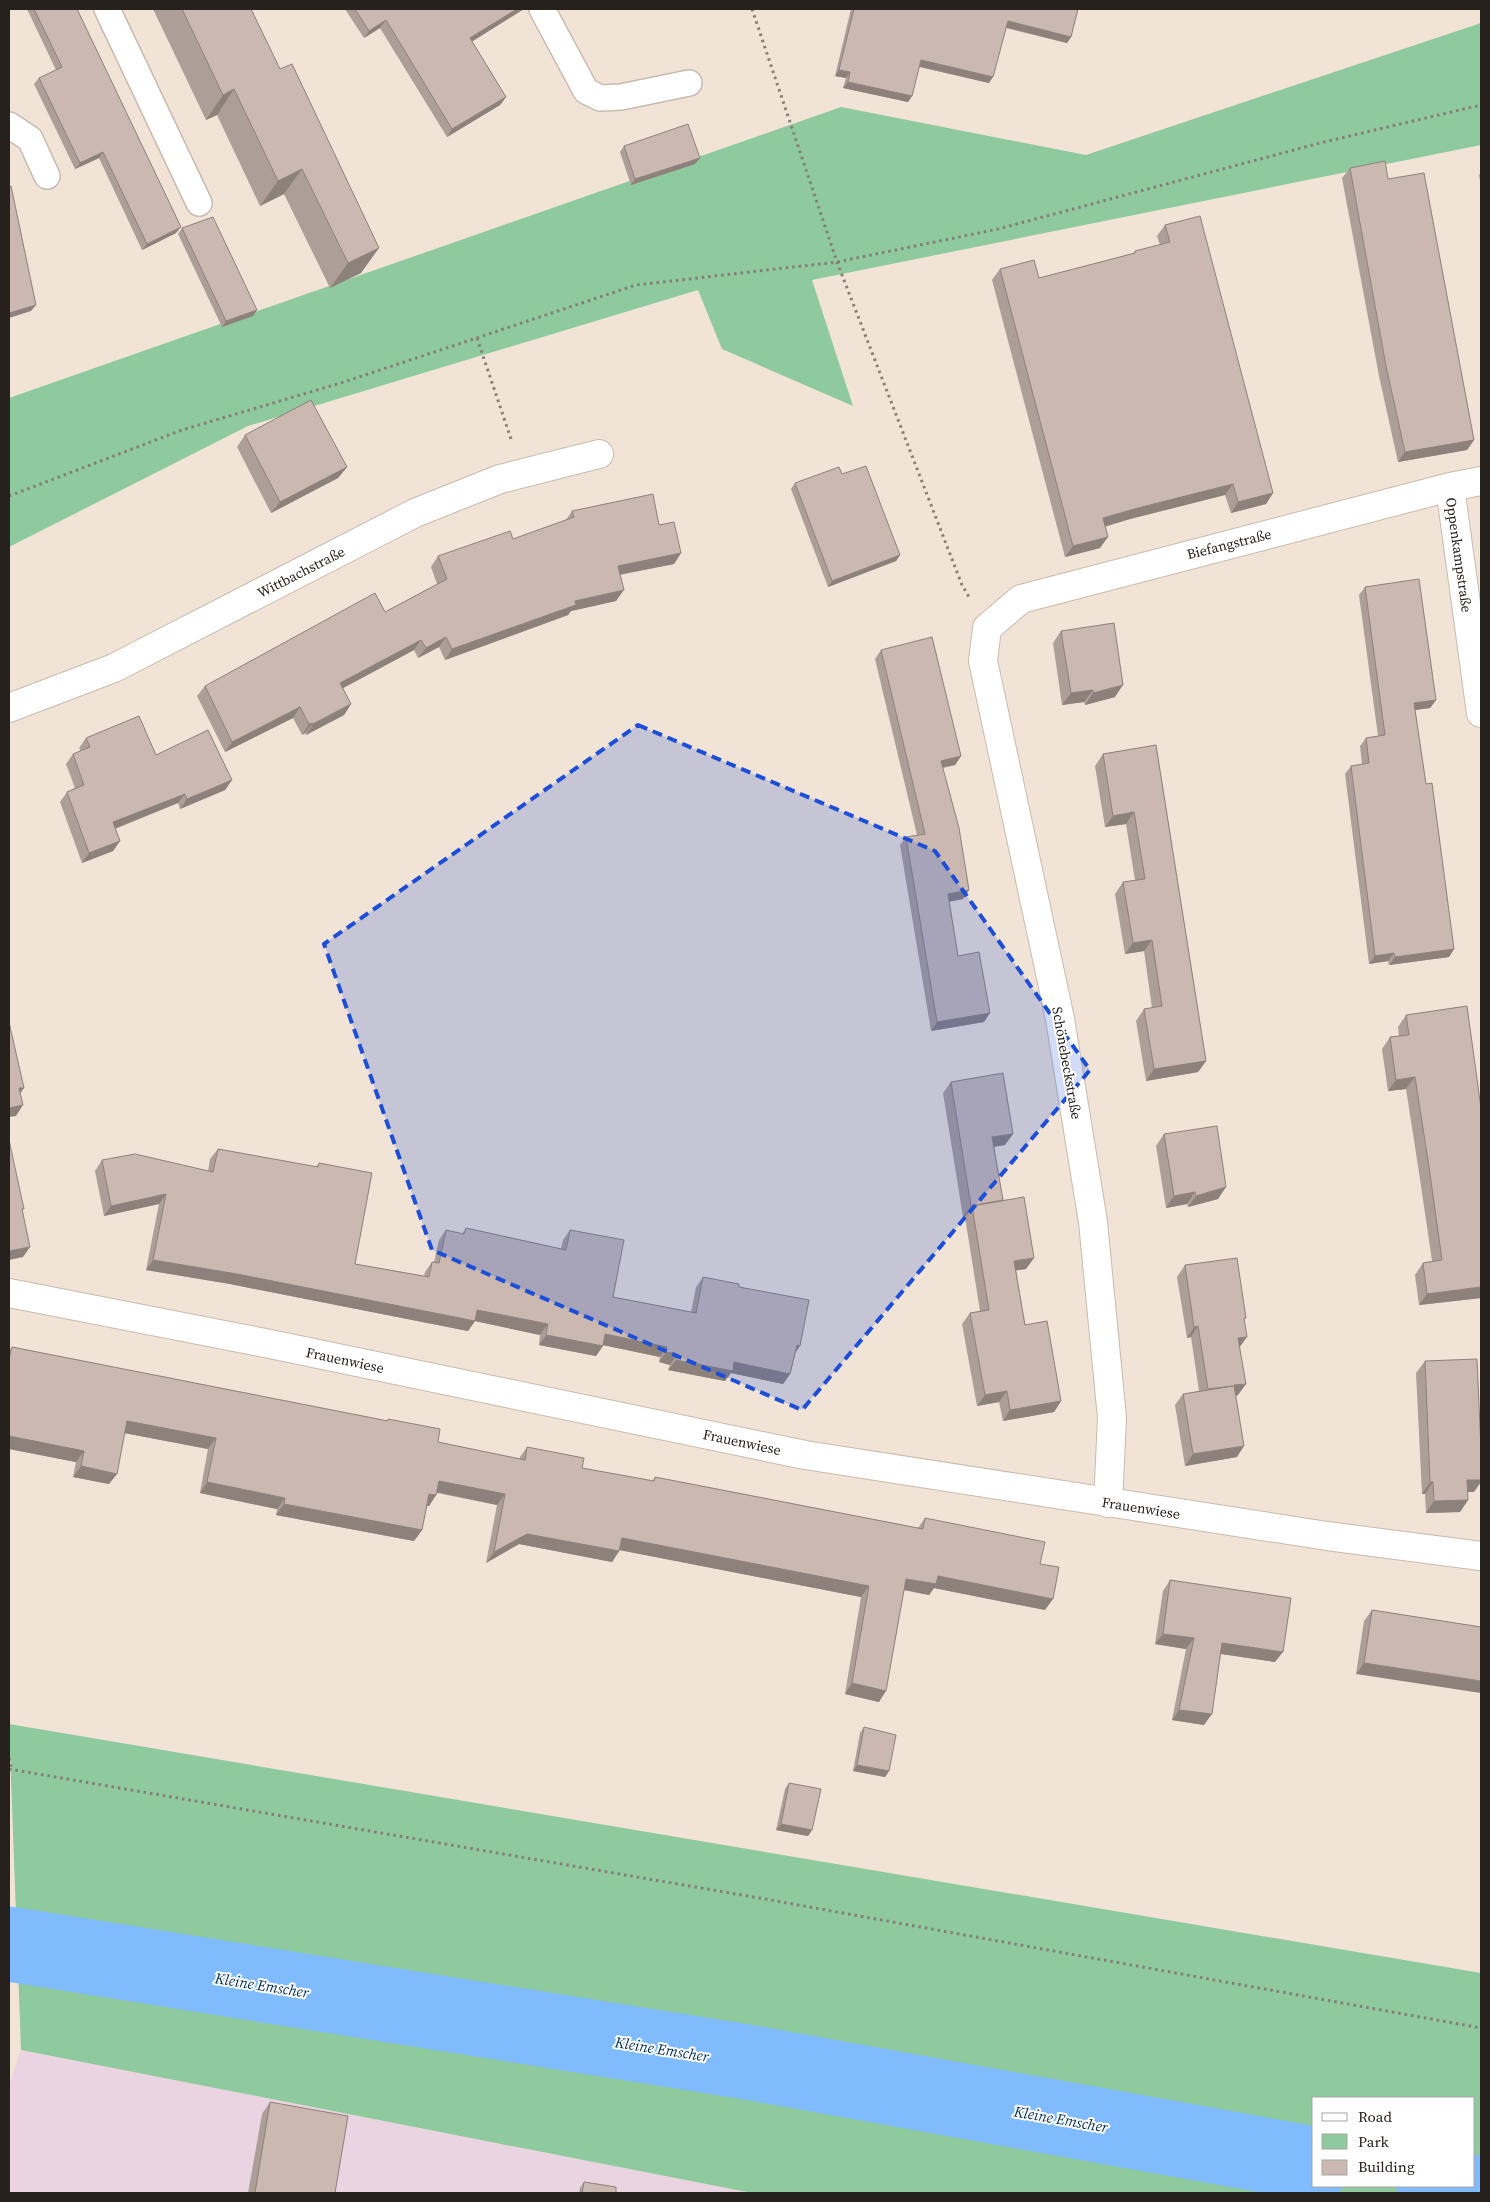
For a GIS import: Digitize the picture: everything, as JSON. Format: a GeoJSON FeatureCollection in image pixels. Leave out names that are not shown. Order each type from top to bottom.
{"type":"FeatureCollection","features":[{"type":"Feature","properties":{"kind":"street","name":"Wittbachstraße"},"geometry":{"type":"LineString","coordinates":[[9,708],[114,668],[415,513],[500,479],[599,454]]}},
{"type":"Feature","properties":{"kind":"street","name":"Biefangstraße"},"geometry":{"type":"LineString","coordinates":[[987,628],[1021,598],[1450,487],[1481,481]]}},
{"type":"Feature","properties":{"kind":"street","name":"Oppenkampstraße"},"geometry":{"type":"LineString","coordinates":[[1450,487],[1481,713]]}},
{"type":"Feature","properties":{"kind":"street","name":"Schönebeckstraße"},"geometry":{"type":"LineString","coordinates":[[987,628],[983,661],[1060,1018],[1093,1222],[1112,1418],[1108,1503]]}},
{"type":"Feature","properties":{"kind":"street","name":"Frauenwiese"},"geometry":{"type":"LineString","coordinates":[[9,1293],[270,1344],[805,1455],[1327,1536],[1481,1556]]}},
{"type":"Feature","properties":{"kind":"lane"},"geometry":{"type":"LineString","coordinates":[[108,9],[199,203]]}},
{"type":"Feature","properties":{"kind":"lane"},"geometry":{"type":"LineString","coordinates":[[542,9],[586,91],[600,98],[621,97],[689,83]]}},
{"type":"Feature","properties":{"kind":"lane"},"geometry":{"type":"LineString","coordinates":[[9,125],[30,139],[47,176]]}},
{"type":"Feature","properties":{"kind":"path"},"geometry":{"type":"LineString","coordinates":[[752,9],[837,262],[962,585],[987,628]]}},
{"type":"Feature","properties":{"kind":"path"},"geometry":{"type":"LineString","coordinates":[[9,496],[182,430],[344,382],[636,284],[837,262],[998,229],[1320,143],[1481,105]]}},
{"type":"Feature","properties":{"kind":"path"},"geometry":{"type":"LineString","coordinates":[[477,338],[523,474]]}},
{"type":"Feature","properties":{"kind":"path"},"geometry":{"type":"LineString","coordinates":[[9,1758],[10,1770],[765,1899],[1481,2028]]}},
{"type":"Feature","properties":{"kind":"highlighted area"},"geometry":{"type":"Polygon","coordinates":[[[638,725],[935,851],[1090,1070],[802,1410],[432,1250],[324,944],[638,725]]]}},
{"type":"Feature","properties":{"kind":"shaded area"},"geometry":{"type":"Polygon","coordinates":[[[21,2050],[752,2193],[9,2193],[9,2085],[21,2050]]]}},
{"type":"Feature","properties":{"kind":"green space"},"geometry":{"type":"Polygon","coordinates":[[[1481,23],[1481,145],[812,280],[853,406],[722,349],[698,290],[248,426],[9,547],[9,398],[841,107],[1086,155],[1481,23]]]}},
{"type":"Feature","properties":{"kind":"green space"},"geometry":{"type":"Polygon","coordinates":[[[9,1724],[1481,1973],[1481,2193],[752,2193],[21,2050],[9,1724]]]}},
{"type":"Feature","properties":{"kind":"building"},"geometry":{"type":"Polygon","coordinates":[[[34,9],[77,9],[181,227],[147,244],[103,152],[80,163],[39,78],[62,67],[34,9]]]}},
{"type":"Feature","properties":{"kind":"building"},"geometry":{"type":"Polygon","coordinates":[[[182,9],[251,9],[280,69],[292,64],[379,248],[348,263],[302,169],[278,181],[234,89],[223,95],[182,9]]]}},
{"type":"Feature","properties":{"kind":"building"},"geometry":{"type":"Polygon","coordinates":[[[355,9],[517,9],[470,38],[506,97],[452,129],[386,20],[369,31],[355,9]]]}},
{"type":"Feature","properties":{"kind":"building"},"geometry":{"type":"Polygon","coordinates":[[[854,9],[1078,9],[1071,37],[1008,21],[993,77],[921,60],[912,96],[848,82],[850,72],[839,70],[854,9]]]}},
{"type":"Feature","properties":{"kind":"building"},"geometry":{"type":"Polygon","coordinates":[[[688,124],[700,158],[635,179],[624,146],[688,124]]]}},
{"type":"Feature","properties":{"kind":"building"},"geometry":{"type":"Polygon","coordinates":[[[1385,161],[1388,179],[1424,173],[1474,440],[1405,452],[1386,366],[1350,168],[1385,161]]]}},
{"type":"Feature","properties":{"kind":"building"},"geometry":{"type":"Polygon","coordinates":[[[11,186],[36,305],[9,313],[9,187],[11,186]]]}},
{"type":"Feature","properties":{"kind":"building"},"geometry":{"type":"Polygon","coordinates":[[[1200,216],[1273,493],[1238,502],[1233,484],[1138,508],[1103,518],[1108,537],[1073,546],[1000,269],[1034,260],[1039,278],[1135,253],[1135,251],[1170,242],[1165,225],[1200,216]]]}},
{"type":"Feature","properties":{"kind":"building"},"geometry":{"type":"Polygon","coordinates":[[[213,217],[257,310],[226,321],[182,228],[213,217]]]}},
{"type":"Feature","properties":{"kind":"building"},"geometry":{"type":"Polygon","coordinates":[[[311,400],[347,467],[280,502],[245,435],[311,400]]]}},
{"type":"Feature","properties":{"kind":"building"},"geometry":{"type":"Polygon","coordinates":[[[866,466],[900,555],[832,581],[795,483],[839,467],[842,474],[866,466]]]}},
{"type":"Feature","properties":{"kind":"building"},"geometry":{"type":"Polygon","coordinates":[[[653,494],[659,525],[674,522],[681,553],[618,566],[624,590],[575,601],[576,605],[452,649],[446,637],[426,648],[421,640],[340,683],[351,704],[313,724],[309,724],[300,707],[232,742],[205,686],[375,593],[385,612],[447,579],[438,556],[510,531],[513,539],[574,517],[572,511],[653,494]]]}},
{"type":"Feature","properties":{"kind":"building"},"geometry":{"type":"Polygon","coordinates":[[[1419,579],[1436,700],[1414,703],[1426,784],[1432,783],[1454,949],[1395,957],[1394,953],[1375,956],[1351,766],[1369,763],[1366,738],[1385,735],[1365,587],[1419,579]]]}},
{"type":"Feature","properties":{"kind":"building"},"geometry":{"type":"Polygon","coordinates":[[[1114,623],[1123,685],[1093,693],[1093,690],[1071,693],[1061,631],[1114,623]]]}},
{"type":"Feature","properties":{"kind":"building"},"geometry":{"type":"Polygon","coordinates":[[[932,637],[961,756],[941,761],[959,828],[969,890],[948,894],[958,956],[979,952],[990,1013],[937,1022],[906,837],[925,834],[881,650],[932,637]]]}},
{"type":"Feature","properties":{"kind":"building"},"geometry":{"type":"Polygon","coordinates":[[[139,716],[156,755],[208,730],[232,780],[187,799],[185,794],[113,822],[120,841],[89,853],[67,792],[84,785],[73,754],[90,747],[86,738],[139,716]]]}},
{"type":"Feature","properties":{"kind":"building"},"geometry":{"type":"Polygon","coordinates":[[[1156,745],[1206,1061],[1154,1069],[1144,1009],[1162,1006],[1152,940],[1133,943],[1123,882],[1145,879],[1134,812],[1113,816],[1103,754],[1156,745]]]}},
{"type":"Feature","properties":{"kind":"building"},"geometry":{"type":"Polygon","coordinates":[[[1467,1006],[1481,1108],[1481,1287],[1427,1294],[1423,1263],[1442,1260],[1429,1167],[1415,1077],[1396,1080],[1390,1037],[1409,1035],[1406,1015],[1467,1006]]]}},
{"type":"Feature","properties":{"kind":"building"},"geometry":{"type":"Polygon","coordinates":[[[9,1022],[24,1088],[19,1088],[23,1105],[9,1108],[9,1022]]]}},
{"type":"Feature","properties":{"kind":"building"},"geometry":{"type":"Polygon","coordinates":[[[1003,1073],[1013,1134],[992,1137],[1003,1200],[971,1206],[951,1082],[1003,1073]]]}},
{"type":"Feature","properties":{"kind":"building"},"geometry":{"type":"Polygon","coordinates":[[[1217,1126],[1226,1187],[1196,1196],[1195,1192],[1174,1196],[1164,1134],[1217,1126]]]}},
{"type":"Feature","properties":{"kind":"building"},"geometry":{"type":"Polygon","coordinates":[[[9,1140],[30,1247],[9,1251],[9,1140]]]}},
{"type":"Feature","properties":{"kind":"building"},"geometry":{"type":"Polygon","coordinates":[[[218,1149],[318,1167],[319,1163],[372,1173],[355,1264],[429,1277],[432,1262],[439,1263],[446,1230],[464,1234],[466,1228],[566,1250],[570,1230],[624,1240],[613,1297],[696,1313],[703,1277],[739,1284],[739,1287],[809,1300],[800,1346],[797,1345],[790,1374],[734,1362],[733,1371],[676,1360],[677,1354],[666,1352],[667,1347],[605,1334],[603,1346],[546,1335],[548,1324],[477,1310],[475,1321],[237,1274],[153,1260],[166,1194],[111,1206],[102,1160],[135,1154],[213,1172],[218,1149]]]}},
{"type":"Feature","properties":{"kind":"building"},"geometry":{"type":"Polygon","coordinates":[[[1024,1197],[1034,1258],[1014,1261],[1025,1325],[1047,1321],[1061,1401],[1010,1410],[1007,1391],[985,1395],[970,1313],[989,1310],[972,1206],[1024,1197]]]}},
{"type":"Feature","properties":{"kind":"building"},"geometry":{"type":"Polygon","coordinates":[[[1237,1258],[1247,1337],[1238,1338],[1246,1384],[1234,1385],[1244,1446],[1193,1454],[1183,1394],[1233,1386],[1208,1389],[1198,1326],[1194,1327],[1185,1265],[1237,1258]]]}},
{"type":"Feature","properties":{"kind":"building"},"geometry":{"type":"Polygon","coordinates":[[[12,1347],[388,1421],[388,1419],[440,1429],[438,1442],[525,1460],[527,1447],[584,1458],[582,1468],[654,1481],[655,1477],[923,1529],[925,1518],[1045,1542],[1040,1564],[1059,1567],[1053,1599],[938,1576],[936,1584],[906,1579],[886,1691],[852,1683],[869,1586],[622,1538],[619,1551],[527,1534],[494,1552],[505,1494],[439,1481],[436,1495],[429,1494],[422,1530],[284,1504],[285,1498],[207,1482],[216,1438],[127,1421],[117,1474],[81,1466],[84,1451],[9,1436],[9,1358],[12,1347]]]}},
{"type":"Feature","properties":{"kind":"building"},"geometry":{"type":"Polygon","coordinates":[[[1477,1359],[1481,1480],[1467,1480],[1468,1500],[1434,1501],[1433,1482],[1430,1482],[1425,1361],[1477,1359]]]}},
{"type":"Feature","properties":{"kind":"building"},"geometry":{"type":"Polygon","coordinates":[[[1170,1580],[1291,1598],[1283,1652],[1222,1643],[1212,1714],[1179,1710],[1194,1638],[1163,1634],[1170,1580]]]}},
{"type":"Feature","properties":{"kind":"building"},"geometry":{"type":"Polygon","coordinates":[[[1372,1610],[1481,1627],[1481,1681],[1364,1663],[1372,1610]]]}},
{"type":"Feature","properties":{"kind":"building"},"geometry":{"type":"Polygon","coordinates":[[[864,1727],[896,1735],[889,1771],[857,1765],[864,1727]]]}},
{"type":"Feature","properties":{"kind":"building"},"geometry":{"type":"Polygon","coordinates":[[[789,1783],[821,1789],[812,1830],[781,1824],[789,1783]]]}},
{"type":"Feature","properties":{"kind":"building"},"geometry":{"type":"Polygon","coordinates":[[[270,2102],[348,2116],[335,2193],[255,2193],[270,2102]]]}},
{"type":"Feature","properties":{"kind":"building"},"geometry":{"type":"Polygon","coordinates":[[[584,2182],[616,2187],[616,2193],[582,2193],[584,2182]]]}},
{"type":"Feature","properties":{"kind":"waterway","name":"Kleine Emscher"},"geometry":{"type":"LineString","coordinates":[[9,1944],[747,2062],[1312,2164]]}},
{"type":"Feature","properties":{"kind":"waterway","name":"Kleine Emscher"},"geometry":{"type":"LineString","coordinates":[[1440,2187],[1476,2193]]}}]}
